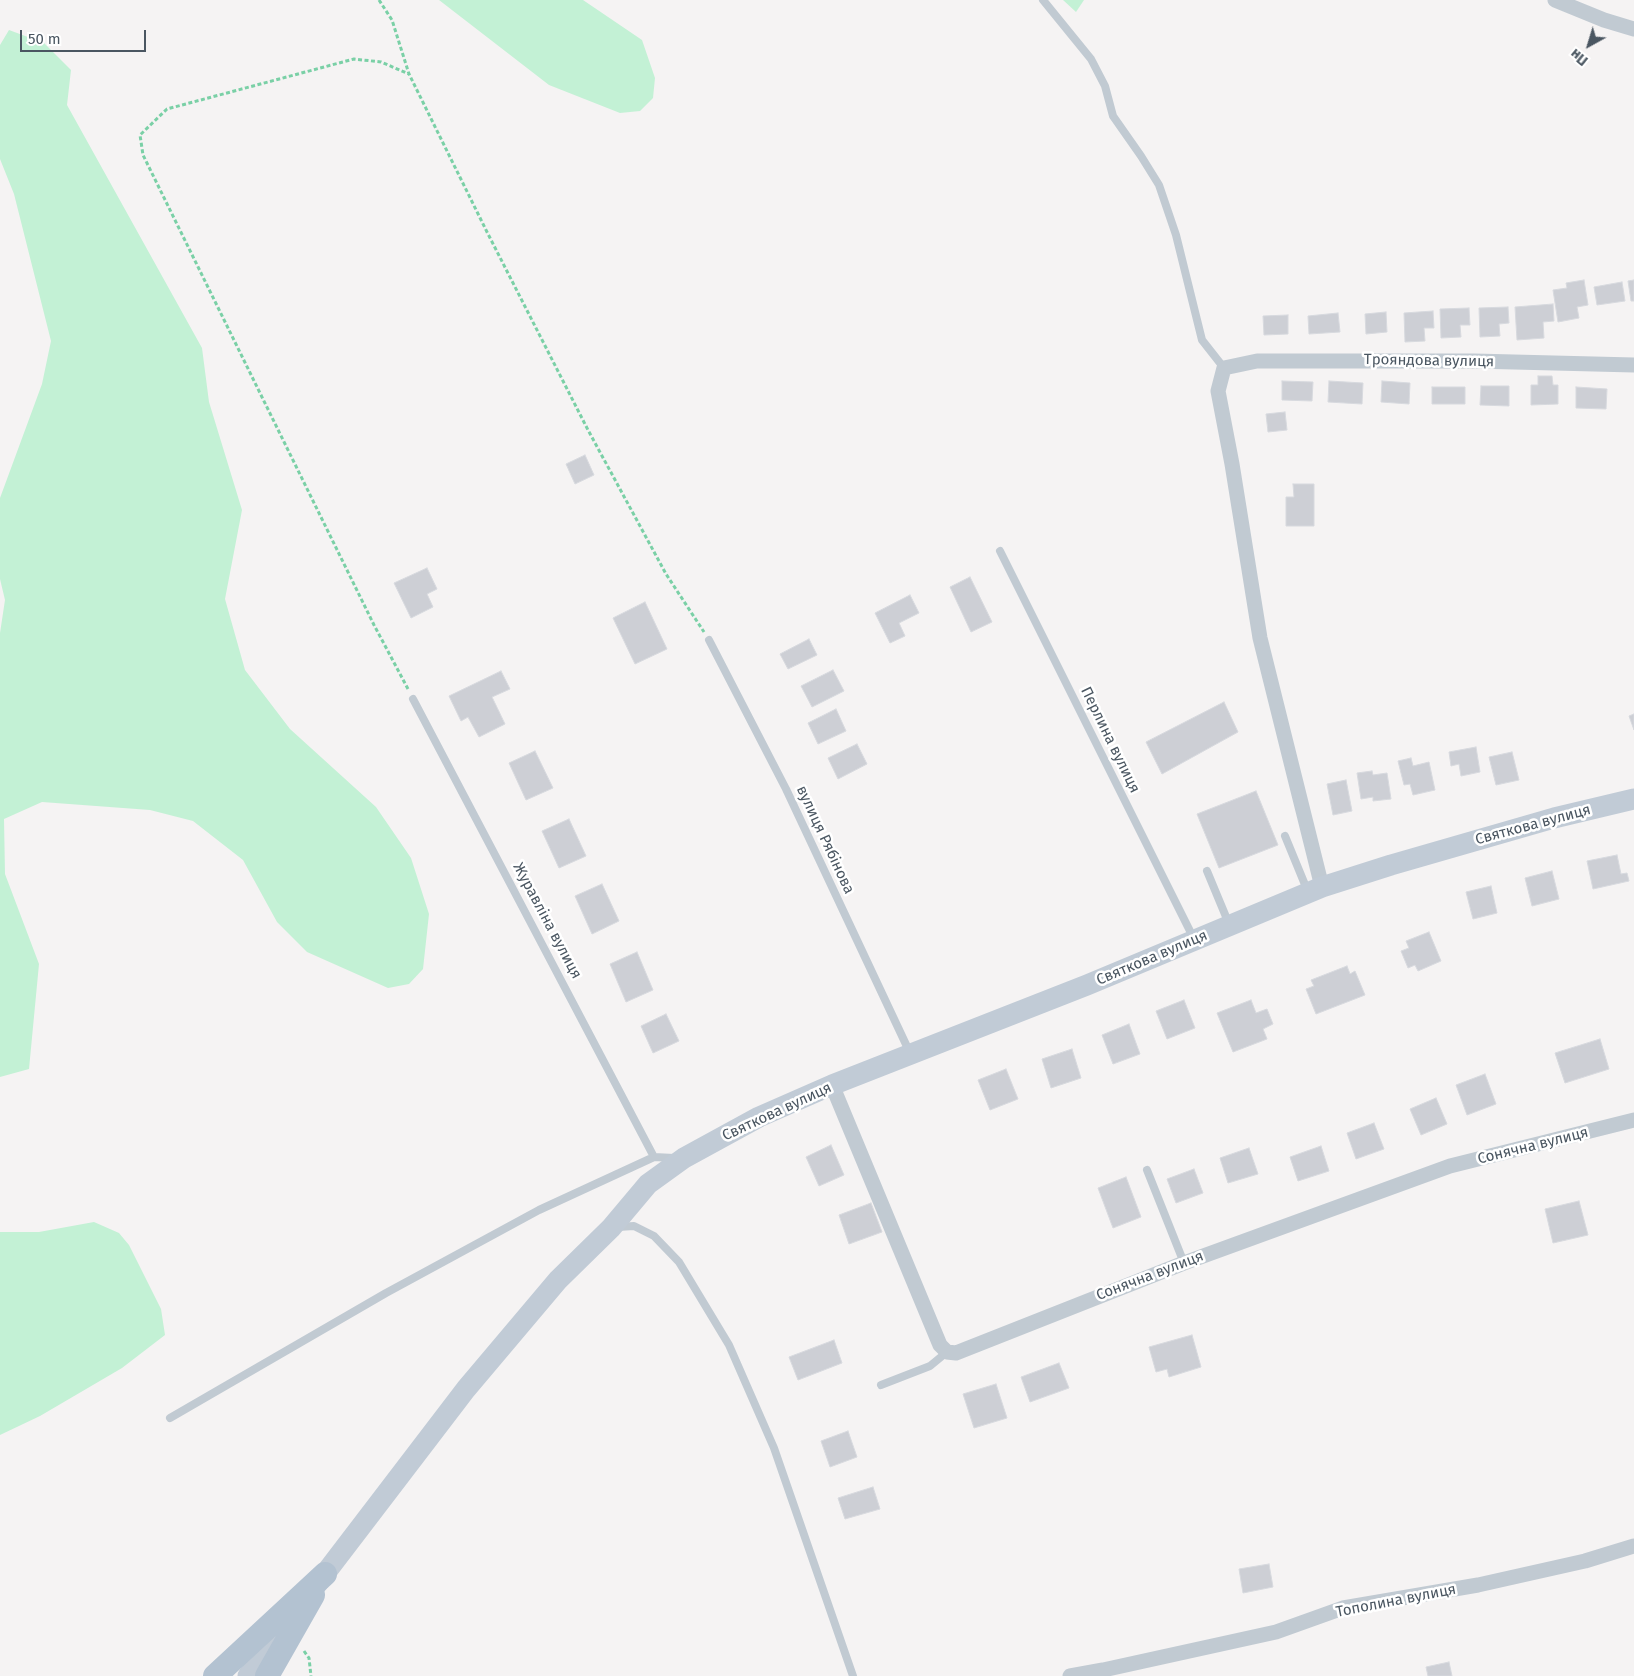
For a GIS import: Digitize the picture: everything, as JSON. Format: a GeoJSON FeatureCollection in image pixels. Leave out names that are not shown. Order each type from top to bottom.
{"type":"FeatureCollection","features":[{"type":"Feature","properties":{"kind":"main road","name":"Святкова вулиця"},"geometry":{"type":"LineString","coordinates":[[248,1676],[466,1389],[558,1280],[611,1228],[648,1184],[684,1158],[759,1117],[832,1085],[1087,985],[1315,890],[1391,865],[1554,818],[1634,799]]}},
{"type":"Feature","properties":{"kind":"main road"},"geometry":{"type":"LineString","coordinates":[[215,1676],[325,1574]]}},
{"type":"Feature","properties":{"kind":"main road"},"geometry":{"type":"LineString","coordinates":[[267,1676],[325,1574]]}},
{"type":"Feature","properties":{"kind":"street"},"geometry":{"type":"LineString","coordinates":[[1556,0],[1604,20],[1634,29]]}},
{"type":"Feature","properties":{"kind":"street","name":"Трояндова вулиця"},"geometry":{"type":"LineString","coordinates":[[1224,368],[1257,361],[1474,361],[1634,365]]}},
{"type":"Feature","properties":{"kind":"street"},"geometry":{"type":"LineString","coordinates":[[1224,368],[1218,391],[1232,464],[1260,638],[1315,890]]}},
{"type":"Feature","properties":{"kind":"street"},"geometry":{"type":"LineString","coordinates":[[832,1085],[940,1345],[947,1352]]}},
{"type":"Feature","properties":{"kind":"street","name":"Сонячна вулиця"},"geometry":{"type":"LineString","coordinates":[[947,1352],[956,1353],[1184,1263],[1450,1166],[1634,1120]]}},
{"type":"Feature","properties":{"kind":"street","name":"Тополина вулиця"},"geometry":{"type":"LineString","coordinates":[[1070,1676],[1276,1632],[1343,1608],[1478,1585],[1586,1561],[1634,1546]]}},
{"type":"Feature","properties":{"kind":"lane"},"geometry":{"type":"LineString","coordinates":[[1043,0],[1091,59],[1105,86],[1112,116],[1159,185],[1176,235],[1202,340],[1224,368]]}},
{"type":"Feature","properties":{"kind":"lane","name":"Перлина вулиця"},"geometry":{"type":"LineString","coordinates":[[1000,551],[1194,940]]}},
{"type":"Feature","properties":{"kind":"lane","name":"вулиця Рябінова"},"geometry":{"type":"LineString","coordinates":[[709,640],[786,789],[911,1055]]}},
{"type":"Feature","properties":{"kind":"lane","name":"Журавліна вулиця"},"geometry":{"type":"LineString","coordinates":[[413,699],[654,1157]]}},
{"type":"Feature","properties":{"kind":"lane"},"geometry":{"type":"LineString","coordinates":[[1285,836],[1315,890]]}},
{"type":"Feature","properties":{"kind":"lane"},"geometry":{"type":"LineString","coordinates":[[1208,870],[1230,926]]}},
{"type":"Feature","properties":{"kind":"lane"},"geometry":{"type":"LineString","coordinates":[[170,1418],[394,1288],[539,1210],[654,1157],[684,1158]]}},
{"type":"Feature","properties":{"kind":"lane"},"geometry":{"type":"LineString","coordinates":[[1147,1170],[1184,1263]]}},
{"type":"Feature","properties":{"kind":"lane"},"geometry":{"type":"LineString","coordinates":[[611,1228],[634,1226],[654,1236],[678,1262],[728,1345],[774,1448],[853,1676]]}},
{"type":"Feature","properties":{"kind":"lane"},"geometry":{"type":"LineString","coordinates":[[882,1385],[930,1366],[947,1352]]}},
{"type":"Feature","properties":{"kind":"path"},"geometry":{"type":"LineString","coordinates":[[378,0],[392,20],[408,74],[598,447],[666,574],[709,640]]}},
{"type":"Feature","properties":{"kind":"path"},"geometry":{"type":"LineString","coordinates":[[408,74],[381,62],[354,59],[232,90],[167,109],[140,135],[142,155],[374,625],[413,699]]}},
{"type":"Feature","properties":{"kind":"green space"},"geometry":{"type":"Polygon","coordinates":[[[439,0],[583,0],[642,40],[655,78],[653,98],[640,111],[620,113],[549,85],[439,0]]]}},
{"type":"Feature","properties":{"kind":"green space"},"geometry":{"type":"Polygon","coordinates":[[[1063,0],[1084,0],[1076,12],[1063,0]]]}},
{"type":"Feature","properties":{"kind":"green space"},"geometry":{"type":"Polygon","coordinates":[[[9,30],[44,43],[71,70],[67,105],[202,348],[209,402],[242,510],[225,599],[245,670],[290,729],[376,807],[411,858],[429,914],[423,969],[409,984],[388,988],[307,952],[277,922],[243,860],[193,821],[150,810],[42,802],[4,819],[5,874],[39,964],[29,1069],[0,1077],[0,633],[5,600],[0,579],[0,498],[42,384],[51,341],[14,194],[0,159],[0,45],[9,30]]]}},
{"type":"Feature","properties":{"kind":"green space"},"geometry":{"type":"Polygon","coordinates":[[[94,1222],[119,1233],[129,1245],[161,1309],[165,1335],[122,1368],[40,1416],[0,1435],[0,1232],[39,1232],[94,1222]]]}},
{"type":"Feature","properties":{"kind":"building"},"geometry":{"type":"Polygon","coordinates":[[[1584,280],[1588,305],[1577,307],[1579,318],[1558,322],[1553,290],[1567,288],[1566,283],[1584,280]]]}},
{"type":"Feature","properties":{"kind":"building"},"geometry":{"type":"Polygon","coordinates":[[[1634,280],[1634,301],[1631,301],[1628,281],[1634,280]]]}},
{"type":"Feature","properties":{"kind":"building"},"geometry":{"type":"Polygon","coordinates":[[[1622,282],[1625,301],[1597,305],[1594,287],[1622,282]]]}},
{"type":"Feature","properties":{"kind":"building"},"geometry":{"type":"Polygon","coordinates":[[[1553,304],[1554,321],[1543,322],[1544,338],[1517,340],[1515,307],[1553,304]]]}},
{"type":"Feature","properties":{"kind":"building"},"geometry":{"type":"Polygon","coordinates":[[[1508,307],[1509,323],[1499,324],[1500,336],[1480,337],[1479,308],[1508,307]]]}},
{"type":"Feature","properties":{"kind":"building"},"geometry":{"type":"Polygon","coordinates":[[[1469,308],[1470,325],[1460,325],[1461,337],[1441,338],[1440,309],[1469,308]]]}},
{"type":"Feature","properties":{"kind":"building"},"geometry":{"type":"Polygon","coordinates":[[[1433,311],[1434,328],[1424,328],[1425,341],[1405,342],[1404,313],[1433,311]]]}},
{"type":"Feature","properties":{"kind":"building"},"geometry":{"type":"Polygon","coordinates":[[[1386,312],[1387,332],[1366,334],[1365,314],[1386,312]]]}},
{"type":"Feature","properties":{"kind":"building"},"geometry":{"type":"Polygon","coordinates":[[[1338,313],[1340,332],[1309,334],[1308,316],[1338,313]]]}},
{"type":"Feature","properties":{"kind":"building"},"geometry":{"type":"Polygon","coordinates":[[[1288,315],[1288,334],[1264,335],[1263,316],[1288,315]]]}},
{"type":"Feature","properties":{"kind":"building"},"geometry":{"type":"Polygon","coordinates":[[[1538,376],[1552,376],[1553,385],[1558,385],[1558,404],[1531,405],[1531,385],[1538,385],[1538,376]]]}},
{"type":"Feature","properties":{"kind":"building"},"geometry":{"type":"Polygon","coordinates":[[[1282,381],[1313,382],[1312,401],[1282,400],[1282,381]]]}},
{"type":"Feature","properties":{"kind":"building"},"geometry":{"type":"Polygon","coordinates":[[[1329,381],[1363,383],[1362,404],[1328,402],[1329,381]]]}},
{"type":"Feature","properties":{"kind":"building"},"geometry":{"type":"Polygon","coordinates":[[[1382,381],[1410,383],[1409,404],[1381,402],[1382,381]]]}},
{"type":"Feature","properties":{"kind":"building"},"geometry":{"type":"Polygon","coordinates":[[[1481,386],[1509,386],[1509,406],[1480,405],[1481,386]]]}},
{"type":"Feature","properties":{"kind":"building"},"geometry":{"type":"Polygon","coordinates":[[[1432,387],[1465,387],[1465,404],[1432,404],[1432,387]]]}},
{"type":"Feature","properties":{"kind":"building"},"geometry":{"type":"Polygon","coordinates":[[[1576,387],[1607,389],[1606,409],[1576,408],[1576,387]]]}},
{"type":"Feature","properties":{"kind":"building"},"geometry":{"type":"Polygon","coordinates":[[[1285,412],[1287,430],[1268,432],[1266,414],[1285,412]]]}},
{"type":"Feature","properties":{"kind":"building"},"geometry":{"type":"Polygon","coordinates":[[[585,455],[594,475],[575,484],[566,464],[585,455]]]}},
{"type":"Feature","properties":{"kind":"building"},"geometry":{"type":"Polygon","coordinates":[[[1293,484],[1314,484],[1314,526],[1286,526],[1286,497],[1294,497],[1293,484]]]}},
{"type":"Feature","properties":{"kind":"building"},"geometry":{"type":"Polygon","coordinates":[[[427,568],[437,589],[427,594],[433,607],[411,618],[394,583],[427,568]]]}},
{"type":"Feature","properties":{"kind":"building"},"geometry":{"type":"Polygon","coordinates":[[[970,577],[992,622],[971,632],[950,587],[970,577]]]}},
{"type":"Feature","properties":{"kind":"building"},"geometry":{"type":"Polygon","coordinates":[[[910,595],[919,613],[899,623],[905,636],[890,643],[875,613],[910,595]]]}},
{"type":"Feature","properties":{"kind":"building"},"geometry":{"type":"Polygon","coordinates":[[[645,602],[667,649],[635,664],[613,618],[645,602]]]}},
{"type":"Feature","properties":{"kind":"building"},"geometry":{"type":"Polygon","coordinates":[[[809,639],[817,655],[788,669],[780,654],[809,639]]]}},
{"type":"Feature","properties":{"kind":"building"},"geometry":{"type":"Polygon","coordinates":[[[833,670],[844,691],[812,707],[801,686],[833,670]]]}},
{"type":"Feature","properties":{"kind":"building"},"geometry":{"type":"Polygon","coordinates":[[[501,671],[510,689],[492,697],[505,724],[479,737],[468,717],[461,721],[449,696],[501,671]]]}},
{"type":"Feature","properties":{"kind":"building"},"geometry":{"type":"Polygon","coordinates":[[[1224,702],[1238,732],[1162,774],[1146,742],[1224,702]]]}},
{"type":"Feature","properties":{"kind":"building"},"geometry":{"type":"Polygon","coordinates":[[[836,709],[846,731],[818,744],[808,723],[836,709]]]}},
{"type":"Feature","properties":{"kind":"building"},"geometry":{"type":"Polygon","coordinates":[[[1634,714],[1634,730],[1629,716],[1634,714]]]}},
{"type":"Feature","properties":{"kind":"building"},"geometry":{"type":"Polygon","coordinates":[[[857,744],[867,764],[838,779],[828,758],[857,744]]]}},
{"type":"Feature","properties":{"kind":"building"},"geometry":{"type":"Polygon","coordinates":[[[1476,747],[1480,772],[1461,776],[1459,764],[1451,766],[1449,752],[1476,747]]]}},
{"type":"Feature","properties":{"kind":"building"},"geometry":{"type":"Polygon","coordinates":[[[535,751],[553,788],[526,800],[509,763],[535,751]]]}},
{"type":"Feature","properties":{"kind":"building"},"geometry":{"type":"Polygon","coordinates":[[[1512,752],[1519,780],[1496,785],[1489,757],[1512,752]]]}},
{"type":"Feature","properties":{"kind":"building"},"geometry":{"type":"Polygon","coordinates":[[[1411,758],[1413,766],[1429,762],[1435,790],[1413,795],[1410,784],[1404,785],[1398,761],[1411,758]]]}},
{"type":"Feature","properties":{"kind":"building"},"geometry":{"type":"Polygon","coordinates":[[[1372,771],[1373,775],[1387,773],[1391,799],[1373,801],[1373,797],[1361,799],[1357,773],[1372,771]]]}},
{"type":"Feature","properties":{"kind":"building"},"geometry":{"type":"Polygon","coordinates":[[[1346,780],[1352,811],[1333,815],[1327,784],[1346,780]]]}},
{"type":"Feature","properties":{"kind":"building"},"geometry":{"type":"Polygon","coordinates":[[[1256,791],[1278,845],[1219,868],[1197,814],[1256,791]]]}},
{"type":"Feature","properties":{"kind":"building"},"geometry":{"type":"Polygon","coordinates":[[[569,819],[586,856],[559,868],[542,831],[569,819]]]}},
{"type":"Feature","properties":{"kind":"building"},"geometry":{"type":"Polygon","coordinates":[[[1617,855],[1621,874],[1627,873],[1629,881],[1593,889],[1587,861],[1617,855]]]}},
{"type":"Feature","properties":{"kind":"building"},"geometry":{"type":"Polygon","coordinates":[[[1552,871],[1559,899],[1532,906],[1525,878],[1552,871]]]}},
{"type":"Feature","properties":{"kind":"building"},"geometry":{"type":"Polygon","coordinates":[[[602,884],[619,921],[592,934],[575,896],[602,884]]]}},
{"type":"Feature","properties":{"kind":"building"},"geometry":{"type":"Polygon","coordinates":[[[1491,886],[1497,913],[1473,919],[1466,892],[1491,886]]]}},
{"type":"Feature","properties":{"kind":"building"},"geometry":{"type":"Polygon","coordinates":[[[1429,932],[1441,961],[1418,971],[1415,965],[1408,968],[1401,951],[1409,948],[1406,941],[1429,932]]]}},
{"type":"Feature","properties":{"kind":"building"},"geometry":{"type":"Polygon","coordinates":[[[637,952],[653,990],[626,1002],[610,964],[637,952]]]}},
{"type":"Feature","properties":{"kind":"building"},"geometry":{"type":"Polygon","coordinates":[[[1347,966],[1350,974],[1355,971],[1365,995],[1316,1014],[1306,989],[1314,986],[1311,980],[1347,966]]]}},
{"type":"Feature","properties":{"kind":"building"},"geometry":{"type":"Polygon","coordinates":[[[1184,1000],[1195,1028],[1167,1039],[1156,1011],[1184,1000]]]}},
{"type":"Feature","properties":{"kind":"building"},"geometry":{"type":"Polygon","coordinates":[[[1251,1000],[1256,1013],[1267,1009],[1273,1024],[1263,1029],[1267,1039],[1233,1052],[1217,1013],[1251,1000]]]}},
{"type":"Feature","properties":{"kind":"building"},"geometry":{"type":"Polygon","coordinates":[[[666,1014],[679,1041],[653,1053],[641,1026],[666,1014]]]}},
{"type":"Feature","properties":{"kind":"building"},"geometry":{"type":"Polygon","coordinates":[[[1129,1024],[1140,1054],[1113,1064],[1102,1035],[1129,1024]]]}},
{"type":"Feature","properties":{"kind":"building"},"geometry":{"type":"Polygon","coordinates":[[[1600,1039],[1609,1069],[1565,1083],[1555,1053],[1600,1039]]]}},
{"type":"Feature","properties":{"kind":"building"},"geometry":{"type":"Polygon","coordinates":[[[1072,1049],[1081,1078],[1051,1088],[1042,1059],[1072,1049]]]}},
{"type":"Feature","properties":{"kind":"building"},"geometry":{"type":"Polygon","coordinates":[[[1006,1069],[1018,1099],[990,1110],[978,1080],[1006,1069]]]}},
{"type":"Feature","properties":{"kind":"building"},"geometry":{"type":"Polygon","coordinates":[[[1485,1074],[1496,1104],[1467,1115],[1456,1085],[1485,1074]]]}},
{"type":"Feature","properties":{"kind":"building"},"geometry":{"type":"Polygon","coordinates":[[[1436,1098],[1447,1124],[1421,1135],[1410,1109],[1436,1098]]]}},
{"type":"Feature","properties":{"kind":"building"},"geometry":{"type":"Polygon","coordinates":[[[1374,1123],[1384,1149],[1356,1159],[1347,1133],[1374,1123]]]}},
{"type":"Feature","properties":{"kind":"building"},"geometry":{"type":"Polygon","coordinates":[[[831,1145],[844,1175],[819,1186],[806,1157],[831,1145]]]}},
{"type":"Feature","properties":{"kind":"building"},"geometry":{"type":"Polygon","coordinates":[[[1321,1146],[1329,1171],[1298,1181],[1290,1157],[1321,1146]]]}},
{"type":"Feature","properties":{"kind":"building"},"geometry":{"type":"Polygon","coordinates":[[[1249,1148],[1258,1174],[1228,1183],[1220,1158],[1249,1148]]]}},
{"type":"Feature","properties":{"kind":"building"},"geometry":{"type":"Polygon","coordinates":[[[1194,1169],[1203,1193],[1176,1203],[1167,1179],[1194,1169]]]}},
{"type":"Feature","properties":{"kind":"building"},"geometry":{"type":"Polygon","coordinates":[[[1126,1177],[1141,1217],[1113,1228],[1098,1188],[1126,1177]]]}},
{"type":"Feature","properties":{"kind":"building"},"geometry":{"type":"Polygon","coordinates":[[[1579,1201],[1588,1235],[1553,1243],[1545,1209],[1579,1201]]]}},
{"type":"Feature","properties":{"kind":"building"},"geometry":{"type":"Polygon","coordinates":[[[871,1203],[882,1232],[849,1244],[839,1215],[871,1203]]]}},
{"type":"Feature","properties":{"kind":"building"},"geometry":{"type":"Polygon","coordinates":[[[1192,1335],[1201,1367],[1169,1377],[1167,1369],[1156,1372],[1149,1347],[1192,1335]]]}},
{"type":"Feature","properties":{"kind":"building"},"geometry":{"type":"Polygon","coordinates":[[[834,1340],[842,1363],[798,1380],[789,1357],[834,1340]]]}},
{"type":"Feature","properties":{"kind":"building"},"geometry":{"type":"Polygon","coordinates":[[[1059,1363],[1069,1388],[1030,1402],[1021,1377],[1059,1363]]]}},
{"type":"Feature","properties":{"kind":"building"},"geometry":{"type":"Polygon","coordinates":[[[996,1384],[1007,1418],[974,1428],[963,1394],[996,1384]]]}},
{"type":"Feature","properties":{"kind":"building"},"geometry":{"type":"Polygon","coordinates":[[[848,1431],[857,1457],[830,1467],[821,1441],[848,1431]]]}},
{"type":"Feature","properties":{"kind":"building"},"geometry":{"type":"Polygon","coordinates":[[[873,1487],[880,1509],[845,1519],[838,1498],[873,1487]]]}},
{"type":"Feature","properties":{"kind":"building"},"geometry":{"type":"Polygon","coordinates":[[[1269,1564],[1273,1587],[1243,1593],[1239,1569],[1269,1564]]]}},
{"type":"Feature","properties":{"kind":"building"},"geometry":{"type":"Polygon","coordinates":[[[1449,1662],[1452,1676],[1428,1676],[1426,1667],[1449,1662]]]}}]}
